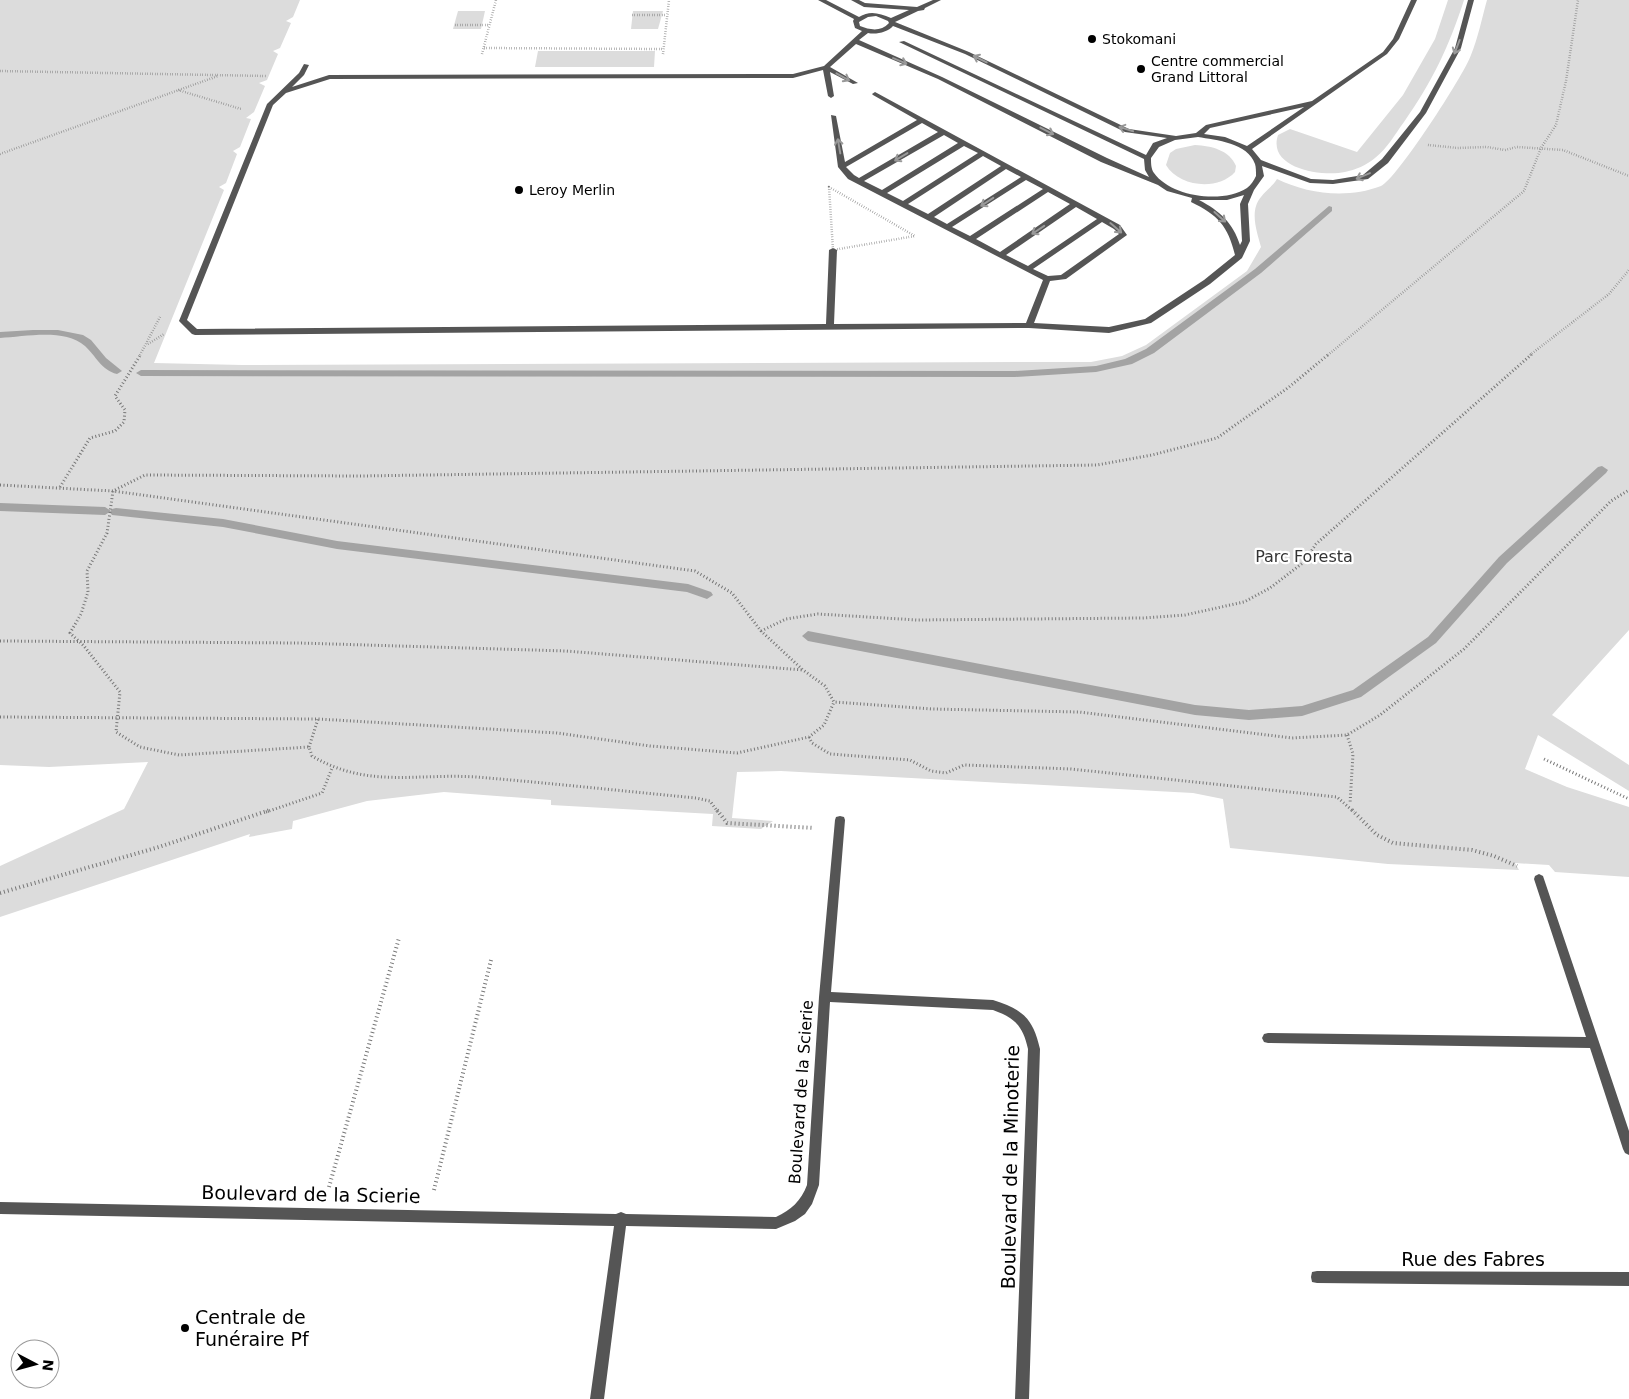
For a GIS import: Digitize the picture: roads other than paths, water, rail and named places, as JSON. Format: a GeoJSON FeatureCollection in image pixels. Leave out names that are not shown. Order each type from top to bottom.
{"type":"FeatureCollection","features":[{"type":"Feature","properties":{"kind":"street"},"geometry":{"type":"LineString","coordinates":[[821,0],[858,19]]}},
{"type":"Feature","properties":{"kind":"street"},"geometry":{"type":"LineString","coordinates":[[854,0],[864,5],[922,9]]}},
{"type":"Feature","properties":{"kind":"street"},"geometry":{"type":"LineString","coordinates":[[858,19],[857,27],[866,31],[882,31],[891,22],[938,0]]}},
{"type":"Feature","properties":{"kind":"street"},"geometry":{"type":"LineString","coordinates":[[1248,149],[1385,53],[1396,39],[1414,0]]}},
{"type":"Feature","properties":{"kind":"street"},"geometry":{"type":"LineString","coordinates":[[1258,162],[1310,181],[1333,182],[1364,178],[1385,161],[1423,113],[1458,48],[1471,0]]}},
{"type":"Feature","properties":{"kind":"street"},"geometry":{"type":"LineString","coordinates":[[864,5],[866,15]]}},
{"type":"Feature","properties":{"kind":"street"},"geometry":{"type":"LineString","coordinates":[[306,65],[302,74],[270,104],[183,321],[195,332],[1029,325],[1108,330],[1148,321],[1207,282],[1239,256],[1246,241],[1244,204],[1260,176],[1258,162],[1248,149],[1222,139],[1198,135],[1174,138],[1127,130],[967,53],[891,22],[883,16],[866,15],[858,19]]}},
{"type":"Feature","properties":{"kind":"street"},"geometry":{"type":"LineString","coordinates":[[283,93],[329,77],[793,76],[826,67],[866,31]]}},
{"type":"Feature","properties":{"kind":"street"},"geometry":{"type":"LineString","coordinates":[[855,41],[940,78],[1104,160],[1210,208],[1225,220],[1235,237],[1239,256]]}},
{"type":"Feature","properties":{"kind":"street"},"geometry":{"type":"LineString","coordinates":[[902,42],[1147,158]]}},
{"type":"Feature","properties":{"kind":"street"},"geometry":{"type":"LineString","coordinates":[[826,67],[855,83]]}},
{"type":"Feature","properties":{"kind":"street"},"geometry":{"type":"LineString","coordinates":[[826,67],[830,96]]}},
{"type":"Feature","properties":{"kind":"street"},"geometry":{"type":"LineString","coordinates":[[834,116],[842,167],[851,177],[1047,279],[1063,277],[1123,234],[1116,227],[1076,204],[875,94]]}},
{"type":"Feature","properties":{"kind":"street"},"geometry":{"type":"LineString","coordinates":[[1198,135],[1208,126],[1317,102]]}},
{"type":"Feature","properties":{"kind":"street"},"geometry":{"type":"LineString","coordinates":[[842,167],[922,120]]}},
{"type":"Feature","properties":{"kind":"street"},"geometry":{"type":"LineString","coordinates":[[859,181],[942,132]]}},
{"type":"Feature","properties":{"kind":"street"},"geometry":{"type":"LineString","coordinates":[[1161,185],[1149,171],[1147,158],[1156,146],[1174,138]]}},
{"type":"Feature","properties":{"kind":"street"},"geometry":{"type":"LineString","coordinates":[[882,193],[963,143]]}},
{"type":"Feature","properties":{"kind":"street"},"geometry":{"type":"LineString","coordinates":[[903,204],[982,154]]}},
{"type":"Feature","properties":{"kind":"street"},"geometry":{"type":"LineString","coordinates":[[929,218],[1006,166]]}},
{"type":"Feature","properties":{"kind":"street"},"geometry":{"type":"LineString","coordinates":[[948,227],[1026,177]]}},
{"type":"Feature","properties":{"kind":"street"},"geometry":{"type":"LineString","coordinates":[[970,239],[1048,189]]}},
{"type":"Feature","properties":{"kind":"street"},"geometry":{"type":"LineString","coordinates":[[1182,195],[1208,199],[1232,197],[1251,189]]}},
{"type":"Feature","properties":{"kind":"street"},"geometry":{"type":"LineString","coordinates":[[1000,255],[1076,204]]}},
{"type":"Feature","properties":{"kind":"street"},"geometry":{"type":"LineString","coordinates":[[1028,269],[1102,219]]}},
{"type":"Feature","properties":{"kind":"street"},"geometry":{"type":"LineString","coordinates":[[830,327],[833,250]]}},
{"type":"Feature","properties":{"kind":"street"},"geometry":{"type":"LineString","coordinates":[[1029,325],[1047,279]]}},
{"type":"Feature","properties":{"kind":"street","name":"Boulevard de la Scierie"},"geometry":{"type":"LineString","coordinates":[[0,1208],[621,1218],[776,1223],[794,1215],[808,1202],[814,1185],[825,998],[840,825]]}},
{"type":"Feature","properties":{"kind":"street"},"geometry":{"type":"LineString","coordinates":[[1539,879],[1629,1149]]}},
{"type":"Feature","properties":{"kind":"street","name":"Boulevard de la Minoterie"},"geometry":{"type":"LineString","coordinates":[[825,998],[993,1005],[1009,1010],[1023,1020],[1031,1033],[1034,1050],[1022,1399]]}},
{"type":"Feature","properties":{"kind":"street"},"geometry":{"type":"LineString","coordinates":[[1268,1038],[1594,1043]]}},
{"type":"Feature","properties":{"kind":"street"},"geometry":{"type":"LineString","coordinates":[[597,1399],[621,1218]]}},
{"type":"Feature","properties":{"kind":"street","name":"Rue des Fabres"},"geometry":{"type":"LineString","coordinates":[[1317,1277],[1629,1279]]}},
{"type":"Feature","properties":{"kind":"waterway"},"geometry":{"type":"LineString","coordinates":[[141,373],[1015,374],[1096,369],[1128,362],[1150,351],[1258,271],[1329,209]]}},
{"type":"Feature","properties":{"kind":"waterway"},"geometry":{"type":"LineString","coordinates":[[0,335],[45,332],[69,334],[79,337],[87,342],[106,364],[117,371]]}},
{"type":"Feature","properties":{"kind":"waterway"},"geometry":{"type":"LineString","coordinates":[[808,636],[1195,710],[1249,715],[1302,711],[1357,694],[1432,640],[1503,560],[1602,470]]}},
{"type":"Feature","properties":{"kind":"waterway"},"geometry":{"type":"LineString","coordinates":[[0,507],[105,511]]}},
{"type":"Feature","properties":{"kind":"waterway"},"geometry":{"type":"LineString","coordinates":[[116,512],[223,523],[337,545],[688,588],[707,595]]}},
{"type":"Feature","properties":{"kind":"place","name":"Stokomani"},"geometry":{"type":"Point","coordinates":[1092,39]}},
{"type":"Feature","properties":{"kind":"place","name":"Centre commercial Grand Littoral"},"geometry":{"type":"Point","coordinates":[1141,69]}},
{"type":"Feature","properties":{"kind":"place","name":"Leroy Merlin"},"geometry":{"type":"Point","coordinates":[519,190]}},
{"type":"Feature","properties":{"kind":"place","name":"Centrale de Funéraire Pf"},"geometry":{"type":"Point","coordinates":[185,1328]}},
{"type":"Feature","properties":{"kind":"park label","name":"Parc Foresta"},"geometry":{"type":"Point","coordinates":[1304,556]}}]}
